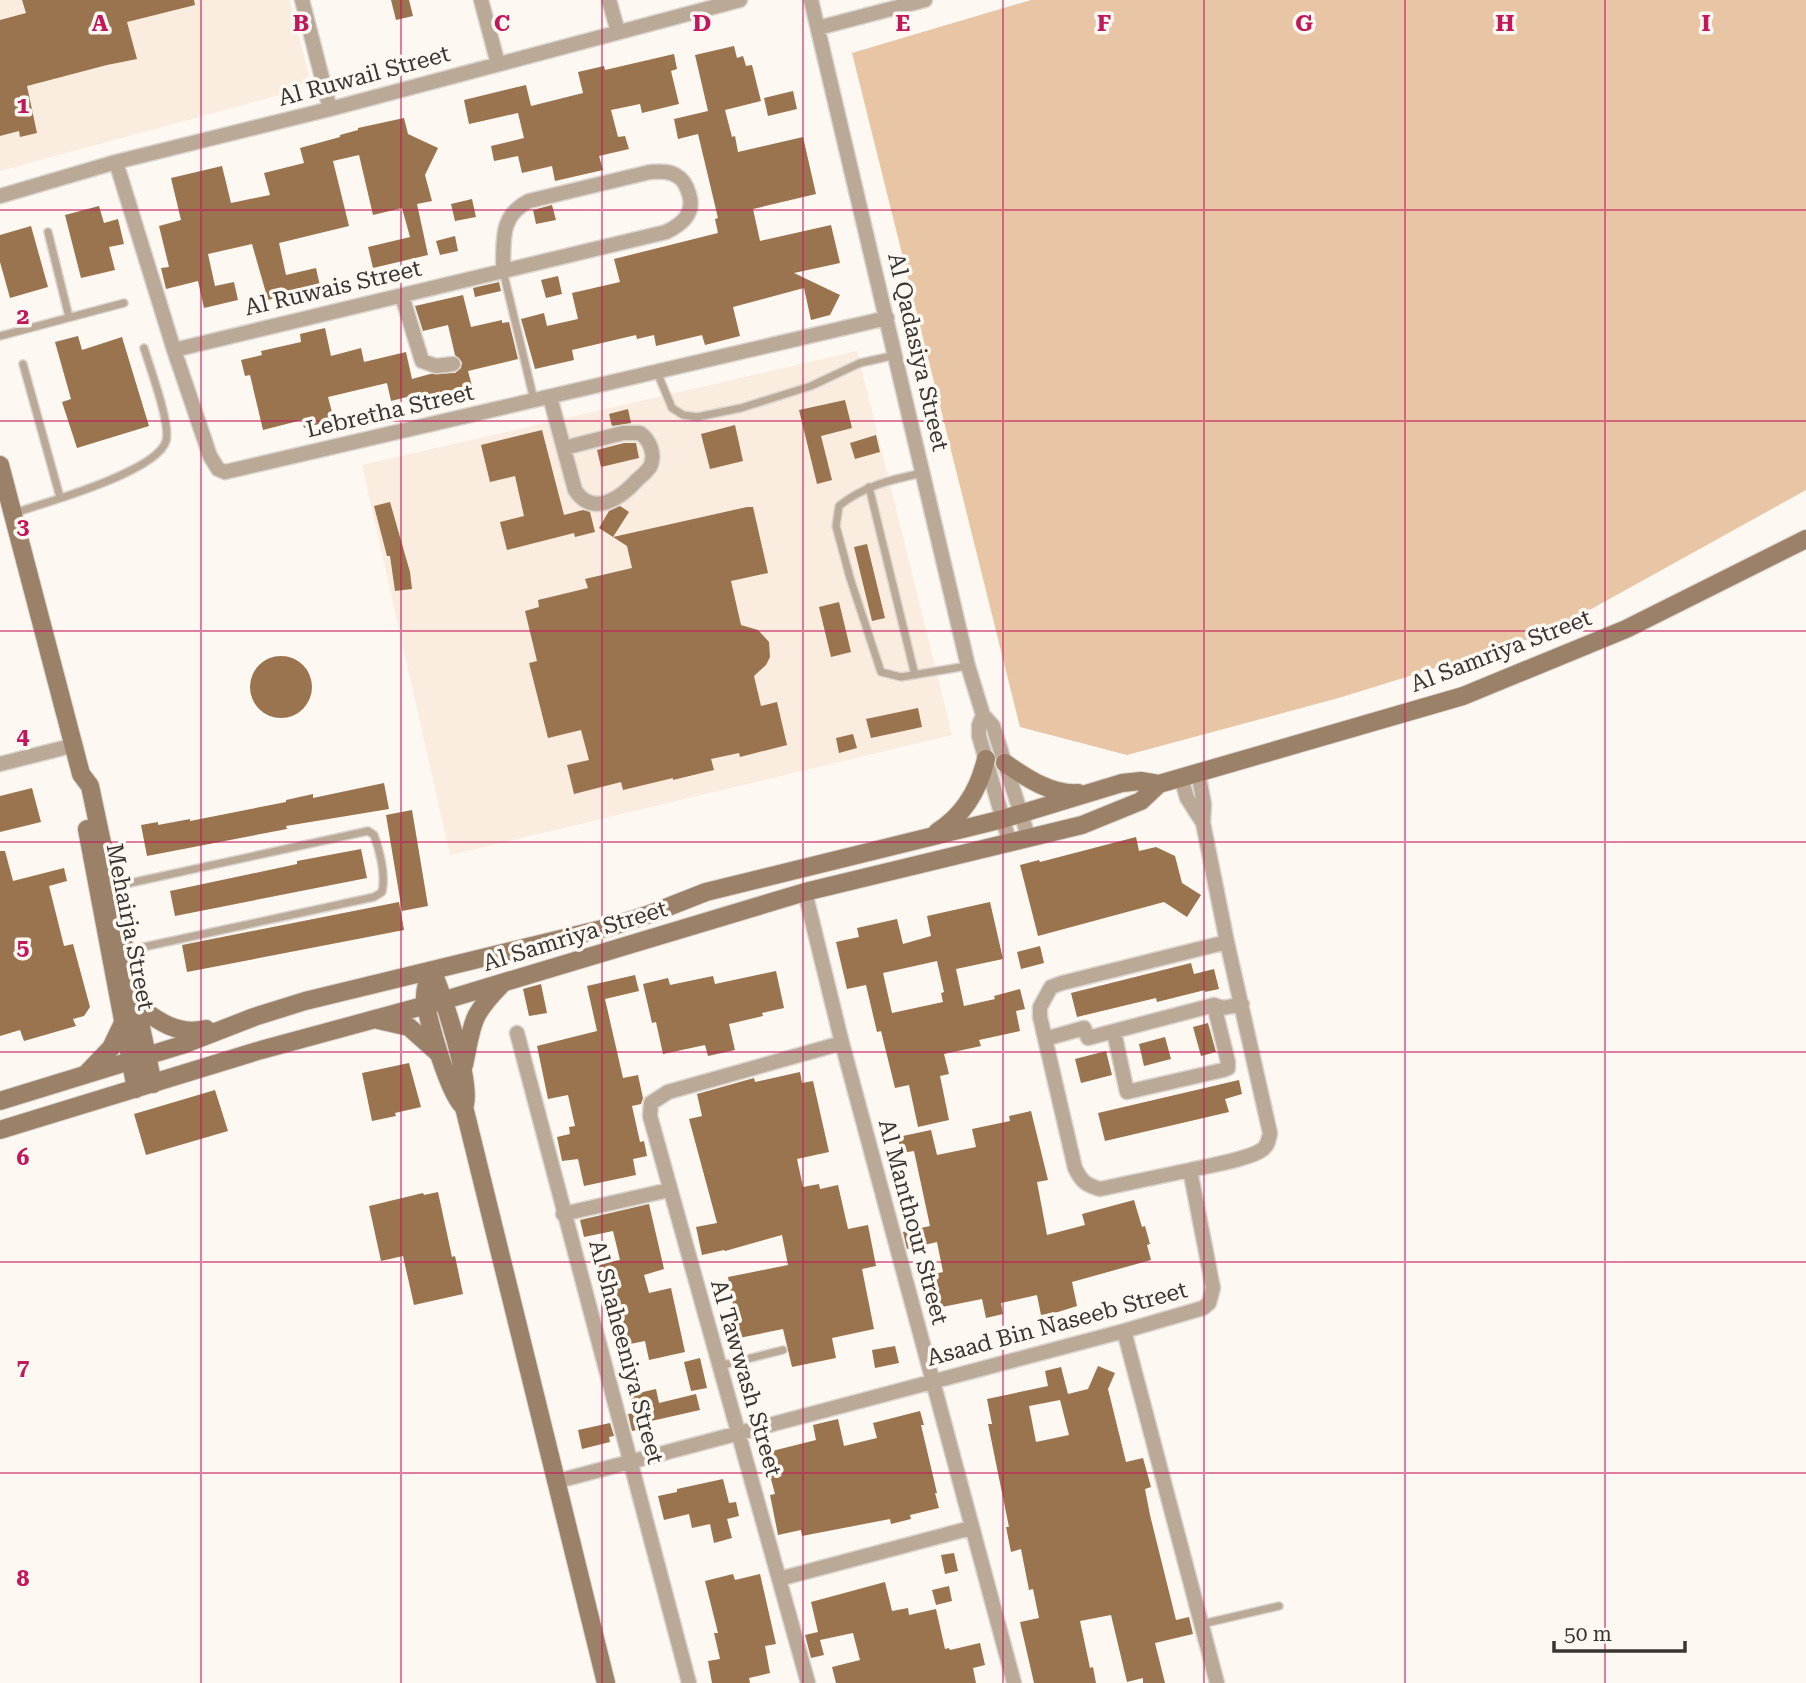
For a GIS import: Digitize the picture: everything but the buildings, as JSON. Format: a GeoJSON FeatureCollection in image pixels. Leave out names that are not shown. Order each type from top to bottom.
{"type":"FeatureCollection","features":[{"type":"Feature","properties":{"kind":"street"},"geometry":{"type":"LineString","coordinates":[[302,0],[330,109]]}},
{"type":"Feature","properties":{"kind":"street"},"geometry":{"type":"LineString","coordinates":[[481,0],[498,64]]}},
{"type":"Feature","properties":{"kind":"street"},"geometry":{"type":"LineString","coordinates":[[609,0],[618,32]]}},
{"type":"Feature","properties":{"kind":"street","name":"Al Ruwail Street"},"geometry":{"type":"LineString","coordinates":[[0,196],[116,162],[330,109],[740,0]]}},
{"type":"Feature","properties":{"kind":"street","name":"Al Qadasiya Street"},"geometry":{"type":"LineString","coordinates":[[811,0],[968,666],[982,715],[979,730],[1010,844]]}},
{"type":"Feature","properties":{"kind":"street"},"geometry":{"type":"LineString","coordinates":[[818,28],[925,0]]}},
{"type":"Feature","properties":{"kind":"street","name":"Lebretha Street"},"geometry":{"type":"LineString","coordinates":[[116,162],[210,456],[218,469],[225,472],[887,318]]}},
{"type":"Feature","properties":{"kind":"street","name":"Al Ruwais Street"},"geometry":{"type":"LineString","coordinates":[[174,350],[666,232],[678,227],[691,210],[686,185],[678,176],[666,172],[650,172],[529,201],[515,208],[507,221],[503,271]]}},
{"type":"Feature","properties":{"kind":"street"},"geometry":{"type":"LineString","coordinates":[[402,296],[422,361],[436,366],[453,364]]}},
{"type":"Feature","properties":{"kind":"street"},"geometry":{"type":"LineString","coordinates":[[550,397],[575,490],[589,503],[603,504],[625,494],[650,467],[652,456],[647,438],[640,433],[623,433],[564,448]]}},
{"type":"Feature","properties":{"kind":"street","name":"Mehairja Street"},"geometry":{"type":"LineString","coordinates":[[0,465],[75,745],[81,774],[79,789],[136,1089]]}},
{"type":"Feature","properties":{"kind":"street","name":"Al Samriya Street"},"geometry":{"type":"LineString","coordinates":[[0,1101],[182,1045],[254,1017],[365,985],[432,971],[630,921],[725,887],[1003,819],[1132,781],[1158,783],[1189,775],[1463,696],[1626,629],[1806,539]]}},
{"type":"Feature","properties":{"kind":"street","name":"Al Qadasiya Street"},"geometry":{"type":"LineString","coordinates":[[982,715],[993,726],[1029,839]]}},
{"type":"Feature","properties":{"kind":"street"},"geometry":{"type":"LineString","coordinates":[[0,764],[75,745]]}},
{"type":"Feature","properties":{"kind":"street"},"geometry":{"type":"LineString","coordinates":[[928,838],[962,811],[978,786],[986,759]]}},
{"type":"Feature","properties":{"kind":"street"},"geometry":{"type":"LineString","coordinates":[[1005,763],[1042,786],[1070,794],[1085,793]]}},
{"type":"Feature","properties":{"kind":"street","name":"Mehairja Street"},"geometry":{"type":"LineString","coordinates":[[81,774],[90,786],[153,1084]]}},
{"type":"Feature","properties":{"kind":"street"},"geometry":{"type":"LineString","coordinates":[[1189,775],[1191,807],[1203,823],[1269,1124],[1269,1142],[1253,1154],[1190,1170],[1100,1189],[1089,1186],[1081,1180],[1075,1168],[1045,1039],[1040,1007],[1051,987],[1227,942]]}},
{"type":"Feature","properties":{"kind":"street","name":"Al Samriya Street"},"geometry":{"type":"LineString","coordinates":[[0,1130],[368,1019],[445,1000],[805,892],[1082,825],[1133,805],[1149,795],[1158,783]]}},
{"type":"Feature","properties":{"kind":"street","name":"Al Manthour Street"},"geometry":{"type":"LineString","coordinates":[[805,892],[842,1043],[1014,1683]]}},
{"type":"Feature","properties":{"kind":"street"},"geometry":{"type":"LineString","coordinates":[[432,971],[445,1000],[463,1072],[467,1098],[464,1107]]}},
{"type":"Feature","properties":{"kind":"street"},"geometry":{"type":"LineString","coordinates":[[432,971],[426,988],[426,1005],[439,1054],[457,1100],[464,1107],[606,1683]]}},
{"type":"Feature","properties":{"kind":"street"},"geometry":{"type":"LineString","coordinates":[[463,1072],[469,1033],[475,1015],[503,983]]}},
{"type":"Feature","properties":{"kind":"street"},"geometry":{"type":"LineString","coordinates":[[1045,1039],[1083,1028],[1088,1038],[1214,1005],[1223,1008],[1242,1004]]}},
{"type":"Feature","properties":{"kind":"street"},"geometry":{"type":"LineString","coordinates":[[136,1005],[156,1020],[182,1030],[201,1031],[254,1017]]}},
{"type":"Feature","properties":{"kind":"street"},"geometry":{"type":"LineString","coordinates":[[1114,1032],[1127,1092],[1223,1070],[1228,1068],[1228,1062],[1214,1005]]}},
{"type":"Feature","properties":{"kind":"street"},"geometry":{"type":"LineString","coordinates":[[368,1019],[406,1025],[419,1033],[439,1054]]}},
{"type":"Feature","properties":{"kind":"street"},"geometry":{"type":"LineString","coordinates":[[81,1077],[111,1048],[123,1023]]}},
{"type":"Feature","properties":{"kind":"street","name":"Al Shaheeniya Street"},"geometry":{"type":"LineString","coordinates":[[517,1034],[689,1683]]}},
{"type":"Feature","properties":{"kind":"street","name":"Al Tawwash Street"},"geometry":{"type":"LineString","coordinates":[[808,1683],[650,1116],[651,1103],[668,1092],[842,1043]]}},
{"type":"Feature","properties":{"kind":"street","name":"Asaad Bin Naseeb Street"},"geometry":{"type":"LineString","coordinates":[[558,1481],[1203,1308],[1211,1297],[1211,1279],[1190,1170]]}},
{"type":"Feature","properties":{"kind":"street"},"geometry":{"type":"LineString","coordinates":[[563,1214],[669,1190]]}},
{"type":"Feature","properties":{"kind":"street"},"geometry":{"type":"LineString","coordinates":[[1124,1331],[1217,1683]]}},
{"type":"Feature","properties":{"kind":"street"},"geometry":{"type":"LineString","coordinates":[[779,1579],[971,1528]]}},
{"type":"Feature","properties":{"kind":"lane"},"geometry":{"type":"LineString","coordinates":[[48,232],[69,317]]}},
{"type":"Feature","properties":{"kind":"lane"},"geometry":{"type":"LineString","coordinates":[[503,271],[534,401]]}},
{"type":"Feature","properties":{"kind":"lane"},"geometry":{"type":"LineString","coordinates":[[0,336],[124,303]]}},
{"type":"Feature","properties":{"kind":"lane"},"geometry":{"type":"LineString","coordinates":[[13,513],[106,481],[139,467],[161,451],[167,439],[165,419],[144,348]]}},
{"type":"Feature","properties":{"kind":"lane"},"geometry":{"type":"LineString","coordinates":[[657,372],[672,408],[683,415],[697,417],[741,408],[811,386],[860,363],[895,355]]}},
{"type":"Feature","properties":{"kind":"lane"},"geometry":{"type":"LineString","coordinates":[[23,364],[60,498]]}},
{"type":"Feature","properties":{"kind":"lane"},"geometry":{"type":"LineString","coordinates":[[923,473],[850,496],[839,506],[836,526],[853,589],[881,671],[901,677],[968,666]]}},
{"type":"Feature","properties":{"kind":"lane"},"geometry":{"type":"LineString","coordinates":[[869,488],[915,675]]}},
{"type":"Feature","properties":{"kind":"lane"},"geometry":{"type":"LineString","coordinates":[[111,887],[368,831],[374,835],[377,844],[384,885],[382,892],[373,897],[125,951]]}},
{"type":"Feature","properties":{"kind":"lane"},"geometry":{"type":"LineString","coordinates":[[718,1366],[783,1350]]}},
{"type":"Feature","properties":{"kind":"lane"},"geometry":{"type":"LineString","coordinates":[[1202,1624],[1279,1606]]}},
{"type":"Feature","properties":{"kind":"shaded area"},"geometry":{"type":"Polygon","coordinates":[[[0,0],[289,0],[309,75],[295,91],[0,171],[0,0]]]}},
{"type":"Feature","properties":{"kind":"shaded area"},"geometry":{"type":"Polygon","coordinates":[[[1031,0],[1806,0],[1806,490],[1548,633],[1342,697],[1127,755],[1020,727],[852,53],[1031,0]]]}},
{"type":"Feature","properties":{"kind":"shaded area"},"geometry":{"type":"Polygon","coordinates":[[[857,351],[952,735],[450,855],[362,465],[857,351]]]}}]}
